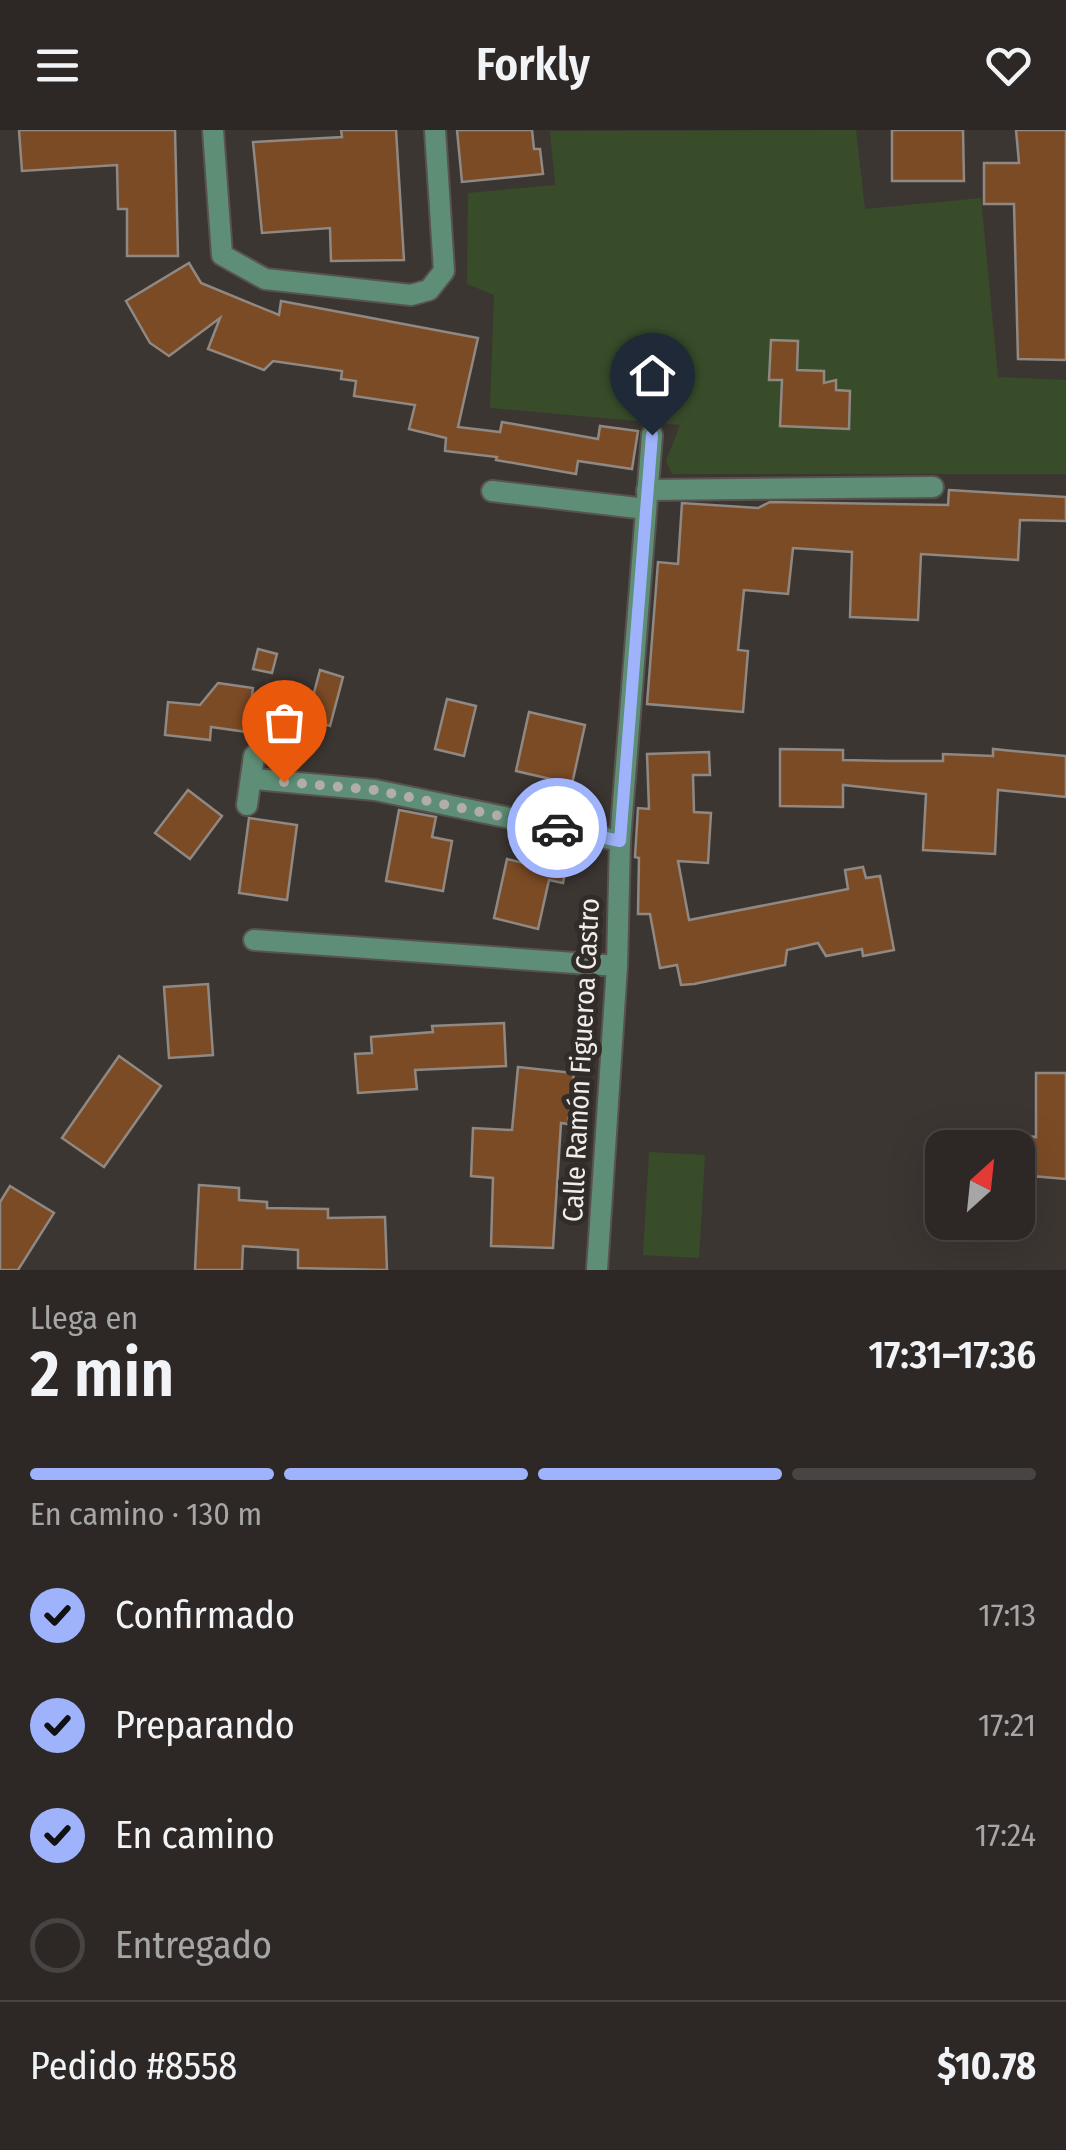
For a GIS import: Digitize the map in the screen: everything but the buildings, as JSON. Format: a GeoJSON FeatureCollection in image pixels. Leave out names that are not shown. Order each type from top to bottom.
{"type":"FeatureCollection","features":[{"type":"Feature","properties":{"kind":"street"},"geometry":{"type":"LineString","coordinates":[[213,130],[222,255],[265,279],[410,295],[429,290],[444,271],[435,130]]}},
{"type":"Feature","properties":{"kind":"street","name":"Calle Ramón Figueroa Castro"},"geometry":{"type":"LineString","coordinates":[[597,1270],[617,966],[620,841],[652,435]]}},
{"type":"Feature","properties":{"kind":"street"},"geometry":{"type":"LineString","coordinates":[[492,492],[646,499],[932,487]]}},
{"type":"Feature","properties":{"kind":"street"},"geometry":{"type":"LineString","coordinates":[[248,805],[254,756]]}},
{"type":"Feature","properties":{"kind":"street"},"geometry":{"type":"LineString","coordinates":[[254,779],[375,790],[620,841]]}},
{"type":"Feature","properties":{"kind":"street"},"geometry":{"type":"LineString","coordinates":[[254,940],[617,966]]}},
{"type":"Feature","properties":{"kind":"green space"},"geometry":{"type":"Polygon","coordinates":[[[856,130],[865,209],[981,198],[998,377],[1066,380],[1066,474],[672,474],[666,461],[680,425],[490,408],[494,295],[467,284],[468,193],[555,185],[550,131],[856,130]]]}},
{"type":"Feature","properties":{"kind":"green space"},"geometry":{"type":"Polygon","coordinates":[[[649,1152],[705,1155],[699,1258],[643,1255],[649,1152]]]}},
{"type":"Feature","properties":{"kind":"way so far"},"geometry":{"type":"LineString","coordinates":[[284,782],[375,790],[557,828]]}},
{"type":"Feature","properties":{"kind":"route"},"geometry":{"type":"LineString","coordinates":[[557,828],[620,841],[652,435]]}}]}
